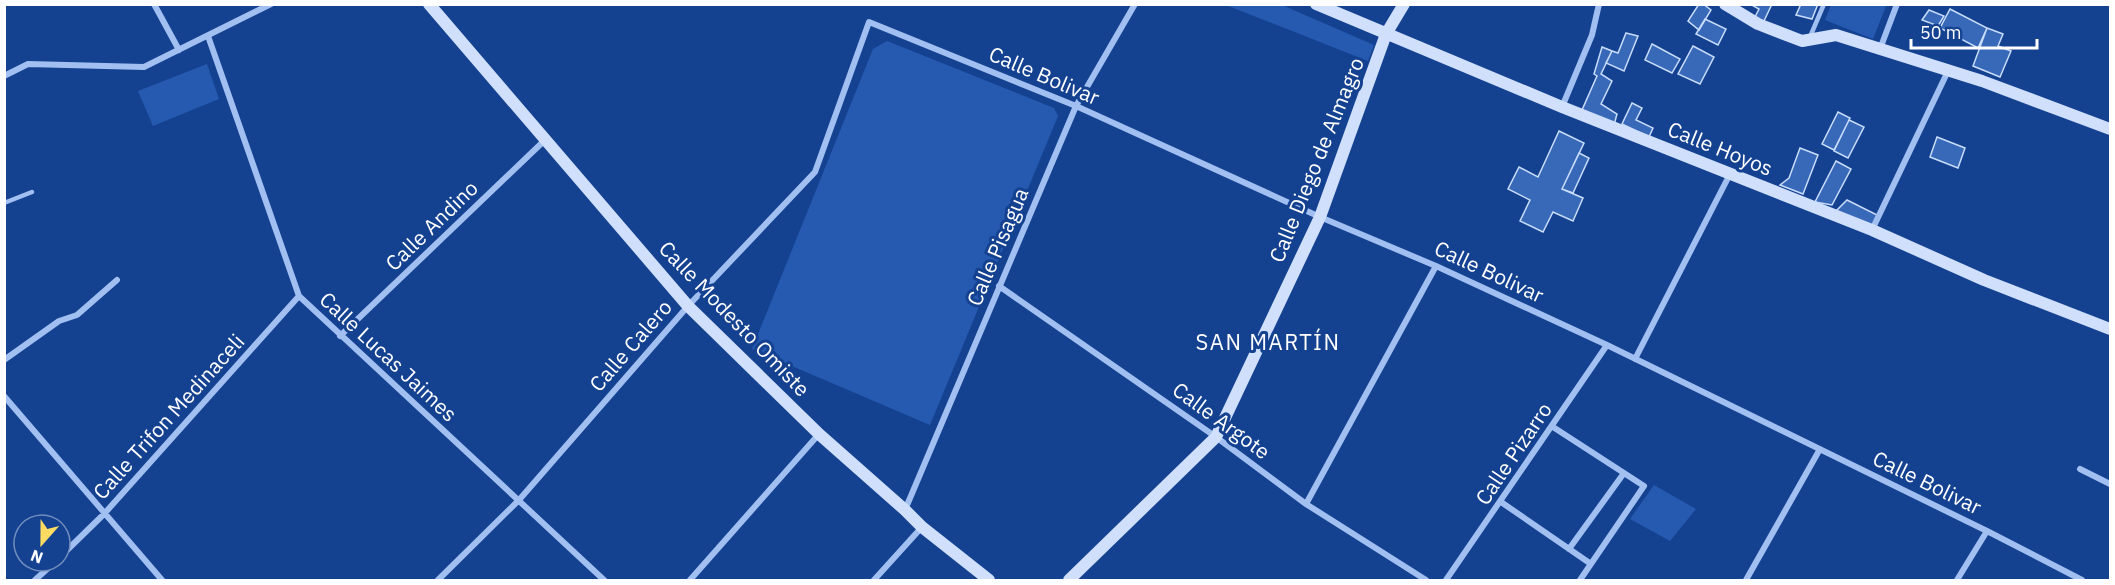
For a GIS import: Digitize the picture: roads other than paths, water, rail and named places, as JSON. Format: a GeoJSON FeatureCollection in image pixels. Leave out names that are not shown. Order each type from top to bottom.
{"type":"FeatureCollection","features":[{"type":"Feature","properties":{"kind":"main road","name":"Calle Modesto Omiste"},"geometry":{"type":"LineString","coordinates":[[429,4],[688,306],[819,434],[922,527],[989,580]]}},
{"type":"Feature","properties":{"kind":"main road","name":"Calle Hoyos"},"geometry":{"type":"LineString","coordinates":[[1316,4],[1562,107],[1872,230],[1984,279],[2110,329]]}},
{"type":"Feature","properties":{"kind":"main road","name":"Calle Diego de Almagro"},"geometry":{"type":"LineString","coordinates":[[1068,580],[1216,437],[1320,218],[1382,51],[1386,34],[1404,4]]}},
{"type":"Feature","properties":{"kind":"main road"},"geometry":{"type":"LineString","coordinates":[[1725,4],[1758,24],[1802,41],[1836,35],[1982,81],[2110,129]]}},
{"type":"Feature","properties":{"kind":"street"},"geometry":{"type":"LineString","coordinates":[[154,4],[179,50]]}},
{"type":"Feature","properties":{"kind":"street"},"geometry":{"type":"LineString","coordinates":[[4,76],[28,64],[144,67],[271,4]]}},
{"type":"Feature","properties":{"kind":"street","name":"Calle Pisagua"},"geometry":{"type":"LineString","coordinates":[[905,510],[1076,106],[1136,4]]}},
{"type":"Feature","properties":{"kind":"street"},"geometry":{"type":"LineString","coordinates":[[1562,107],[1592,35],[1599,4]]}},
{"type":"Feature","properties":{"kind":"street"},"geometry":{"type":"LineString","coordinates":[[1880,50],[1897,4]]}},
{"type":"Feature","properties":{"kind":"street","name":"Calle Bolivar"},"geometry":{"type":"LineString","coordinates":[[869,22],[1076,106],[1320,218],[1437,266],[1607,345],[2082,580]]}},
{"type":"Feature","properties":{"kind":"street","name":"Calle Calero"},"geometry":{"type":"LineString","coordinates":[[438,580],[519,500],[688,306],[815,172],[869,22]]}},
{"type":"Feature","properties":{"kind":"street","name":"Calle Lucas Jaimes"},"geometry":{"type":"LineString","coordinates":[[207,36],[298,296],[604,580]]}},
{"type":"Feature","properties":{"kind":"street"},"geometry":{"type":"LineString","coordinates":[[1872,230],[1948,71]]}},
{"type":"Feature","properties":{"kind":"street","name":"Calle Andino"},"geometry":{"type":"LineString","coordinates":[[340,336],[546,139]]}},
{"type":"Feature","properties":{"kind":"street"},"geometry":{"type":"LineString","coordinates":[[1635,359],[1730,174]]}},
{"type":"Feature","properties":{"kind":"street"},"geometry":{"type":"LineString","coordinates":[[1306,504],[1437,266]]}},
{"type":"Feature","properties":{"kind":"street"},"geometry":{"type":"LineString","coordinates":[[4,360],[59,321],[77,315],[117,280]]}},
{"type":"Feature","properties":{"kind":"street","name":"Calle Argote"},"geometry":{"type":"LineString","coordinates":[[999,285],[1216,437],[1306,504],[1426,580]]}},
{"type":"Feature","properties":{"kind":"street","name":"Calle Trifon Medinaceli"},"geometry":{"type":"LineString","coordinates":[[72,545],[104,514],[298,296]]}},
{"type":"Feature","properties":{"kind":"street","name":"Calle Pizarro"},"geometry":{"type":"LineString","coordinates":[[1446,580],[1607,345]]}},
{"type":"Feature","properties":{"kind":"street"},"geometry":{"type":"LineString","coordinates":[[4,396],[162,580]]}},
{"type":"Feature","properties":{"kind":"street"},"geometry":{"type":"LineString","coordinates":[[1553,427],[1644,486],[1580,580]]}},
{"type":"Feature","properties":{"kind":"street"},"geometry":{"type":"LineString","coordinates":[[690,580],[819,434]]}},
{"type":"Feature","properties":{"kind":"street"},"geometry":{"type":"LineString","coordinates":[[1746,580],[1820,449]]}},
{"type":"Feature","properties":{"kind":"street"},"geometry":{"type":"LineString","coordinates":[[2080,469],[2110,484]]}},
{"type":"Feature","properties":{"kind":"street"},"geometry":{"type":"LineString","coordinates":[[1569,549],[1624,473]]}},
{"type":"Feature","properties":{"kind":"street"},"geometry":{"type":"LineString","coordinates":[[1501,502],[1592,564]]}},
{"type":"Feature","properties":{"kind":"street"},"geometry":{"type":"LineString","coordinates":[[874,580],[922,527]]}},
{"type":"Feature","properties":{"kind":"street"},"geometry":{"type":"LineString","coordinates":[[1957,580],[1987,531]]}},
{"type":"Feature","properties":{"kind":"lane"},"geometry":{"type":"LineString","coordinates":[[1809,39],[1824,4]]}},
{"type":"Feature","properties":{"kind":"lane"},"geometry":{"type":"LineString","coordinates":[[4,203],[32,192]]}},
{"type":"Feature","properties":{"kind":"district","name":"SAN MARTÍN"},"geometry":{"type":"Point","coordinates":[1268,342]}}]}
